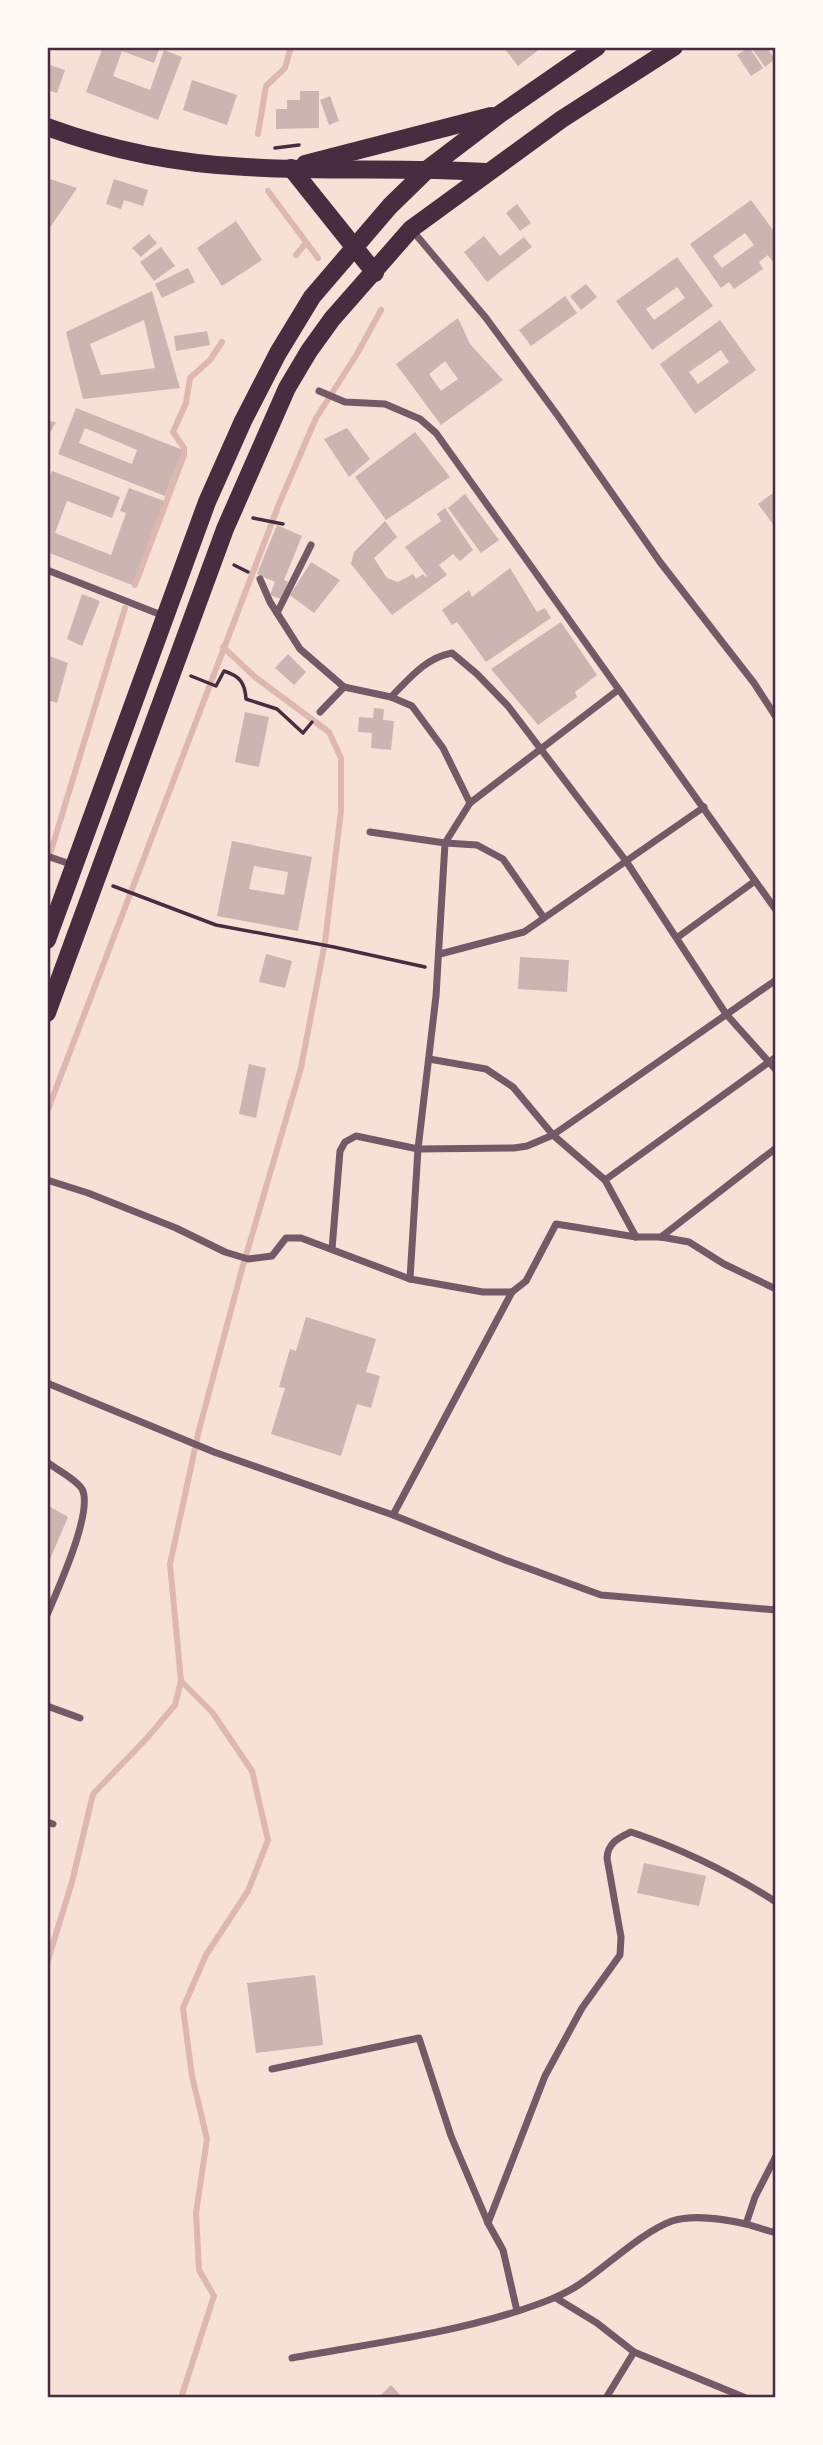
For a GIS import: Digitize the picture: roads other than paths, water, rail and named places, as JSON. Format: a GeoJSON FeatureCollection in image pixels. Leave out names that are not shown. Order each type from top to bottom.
{"type":"FeatureCollection","features":[{"type":"Feature","properties":{"kind":"highway"},"geometry":{"type":"LineString","coordinates":[[47,940],[207,502],[266,375],[312,297],[390,206],[429,169],[500,114],[597,47]]}},
{"type":"Feature","properties":{"kind":"highway"},"geometry":{"type":"LineString","coordinates":[[47,1013],[225,529],[287,388],[309,351],[332,319],[411,229],[562,119],[674,47]]}},
{"type":"Feature","properties":{"kind":"highway"},"geometry":{"type":"LineString","coordinates":[[291,168],[343,152],[413,138],[500,114]]}},
{"type":"Feature","properties":{"kind":"highway"},"geometry":{"type":"LineString","coordinates":[[47,127],[146,154],[245,167],[486,172]]}},
{"type":"Feature","properties":{"kind":"highway"},"geometry":{"type":"LineString","coordinates":[[291,168],[375,273]]}},
{"type":"Feature","properties":{"kind":"street"},"geometry":{"type":"LineString","coordinates":[[411,229],[486,318],[660,562],[754,683],[776,717]]}},
{"type":"Feature","properties":{"kind":"street"},"geometry":{"type":"LineString","coordinates":[[319,391],[345,402],[385,404],[419,419],[436,433],[776,910]]}},
{"type":"Feature","properties":{"kind":"street"},"geometry":{"type":"LineString","coordinates":[[277,613],[311,545]]}},
{"type":"Feature","properties":{"kind":"street"},"geometry":{"type":"LineString","coordinates":[[47,570],[164,616]]}},
{"type":"Feature","properties":{"kind":"street"},"geometry":{"type":"LineString","coordinates":[[260,579],[277,613],[300,649],[344,687],[391,697],[412,706],[443,748],[470,803]]}},
{"type":"Feature","properties":{"kind":"street"},"geometry":{"type":"LineString","coordinates":[[391,697],[420,667],[440,655],[452,653],[477,674],[508,706],[626,861],[726,1014],[772,1059],[776,1070]]}},
{"type":"Feature","properties":{"kind":"street"},"geometry":{"type":"LineString","coordinates":[[320,712],[344,687]]}},
{"type":"Feature","properties":{"kind":"street"},"geometry":{"type":"LineString","coordinates":[[410,1279],[418,1149],[440,954],[445,843],[470,803],[618,690]]}},
{"type":"Feature","properties":{"kind":"street"},"geometry":{"type":"LineString","coordinates":[[440,954],[524,932],[705,807]]}},
{"type":"Feature","properties":{"kind":"street"},"geometry":{"type":"LineString","coordinates":[[370,832],[477,845],[503,859],[544,918]]}},
{"type":"Feature","properties":{"kind":"street"},"geometry":{"type":"LineString","coordinates":[[47,856],[75,866]]}},
{"type":"Feature","properties":{"kind":"street"},"geometry":{"type":"LineString","coordinates":[[678,937],[755,881]]}},
{"type":"Feature","properties":{"kind":"street"},"geometry":{"type":"LineString","coordinates":[[331,1249],[340,1151],[345,1142],[356,1136],[418,1149],[527,1146],[553,1135],[776,980]]}},
{"type":"Feature","properties":{"kind":"street"},"geometry":{"type":"LineString","coordinates":[[429,1059],[486,1069],[513,1087],[553,1135],[605,1180],[636,1237]]}},
{"type":"Feature","properties":{"kind":"street"},"geometry":{"type":"LineString","coordinates":[[605,1180],[772,1059]]}},
{"type":"Feature","properties":{"kind":"street"},"geometry":{"type":"LineString","coordinates":[[661,1237],[776,1147]]}},
{"type":"Feature","properties":{"kind":"street"},"geometry":{"type":"LineString","coordinates":[[47,1180],[88,1193],[163,1223],[225,1252],[248,1259],[272,1256],[286,1237],[302,1238],[410,1279],[483,1292],[512,1292]]}},
{"type":"Feature","properties":{"kind":"street"},"geometry":{"type":"LineString","coordinates":[[393,1515],[512,1292],[526,1281],[555,1224],[636,1237],[661,1237],[690,1242],[724,1264],[776,1289]]}},
{"type":"Feature","properties":{"kind":"street"},"geometry":{"type":"LineString","coordinates":[[47,1383],[179,1439],[393,1515],[601,1595],[776,1610]]}},
{"type":"Feature","properties":{"kind":"street"},"geometry":{"type":"LineString","coordinates":[[47,1462],[81,1487],[86,1501],[82,1523],[47,1615]]}},
{"type":"Feature","properties":{"kind":"street"},"geometry":{"type":"LineString","coordinates":[[47,1706],[80,1718]]}},
{"type":"Feature","properties":{"kind":"street"},"geometry":{"type":"LineString","coordinates":[[488,2223],[545,2076],[582,2008],[620,1955],[621,1937],[607,1858],[607,1851],[615,1840],[631,1832],[662,1842],[747,1883],[776,1902]]}},
{"type":"Feature","properties":{"kind":"street"},"geometry":{"type":"LineString","coordinates":[[272,2069],[419,2038],[451,2136],[488,2223],[503,2250],[517,2311]]}},
{"type":"Feature","properties":{"kind":"street"},"geometry":{"type":"LineString","coordinates":[[746,2224],[755,2197],[776,2156]]}},
{"type":"Feature","properties":{"kind":"street"},"geometry":{"type":"LineString","coordinates":[[292,2358],[430,2333],[556,2298],[656,2229],[673,2221],[718,2218],[776,2233]]}},
{"type":"Feature","properties":{"kind":"street"},"geometry":{"type":"LineString","coordinates":[[556,2298],[597,2323],[635,2352],[746,2398]]}},
{"type":"Feature","properties":{"kind":"street"},"geometry":{"type":"LineString","coordinates":[[606,2398],[635,2352]]}},
{"type":"Feature","properties":{"kind":"waterway"},"geometry":{"type":"LineString","coordinates":[[258,134],[266,86],[285,68],[291,47]]}},
{"type":"Feature","properties":{"kind":"waterway"},"geometry":{"type":"LineString","coordinates":[[268,191],[318,258]]}},
{"type":"Feature","properties":{"kind":"waterway"},"geometry":{"type":"LineString","coordinates":[[296,255],[306,243]]}},
{"type":"Feature","properties":{"kind":"waterway"},"geometry":{"type":"LineString","coordinates":[[47,1112],[279,504],[316,418],[357,354],[381,310]]}},
{"type":"Feature","properties":{"kind":"waterway"},"geometry":{"type":"LineString","coordinates":[[135,585],[184,455],[184,448],[173,432],[186,403],[190,378],[210,360],[222,342]]}},
{"type":"Feature","properties":{"kind":"waterway"},"geometry":{"type":"LineString","coordinates":[[47,864],[125,608]]}},
{"type":"Feature","properties":{"kind":"waterway"},"geometry":{"type":"LineString","coordinates":[[47,1963],[72,1882],[93,1794],[175,1705],[181,1681],[170,1564],[199,1430],[242,1269],[301,1068],[325,942],[341,811],[341,758],[329,732],[255,677],[223,647]]}},
{"type":"Feature","properties":{"kind":"waterway"},"geometry":{"type":"LineString","coordinates":[[181,1681],[212,1712],[252,1771],[268,1840],[248,1891],[206,1955],[183,2008],[192,2076],[207,2139],[196,2213],[199,2270],[214,2296],[181,2398]]}}]}
